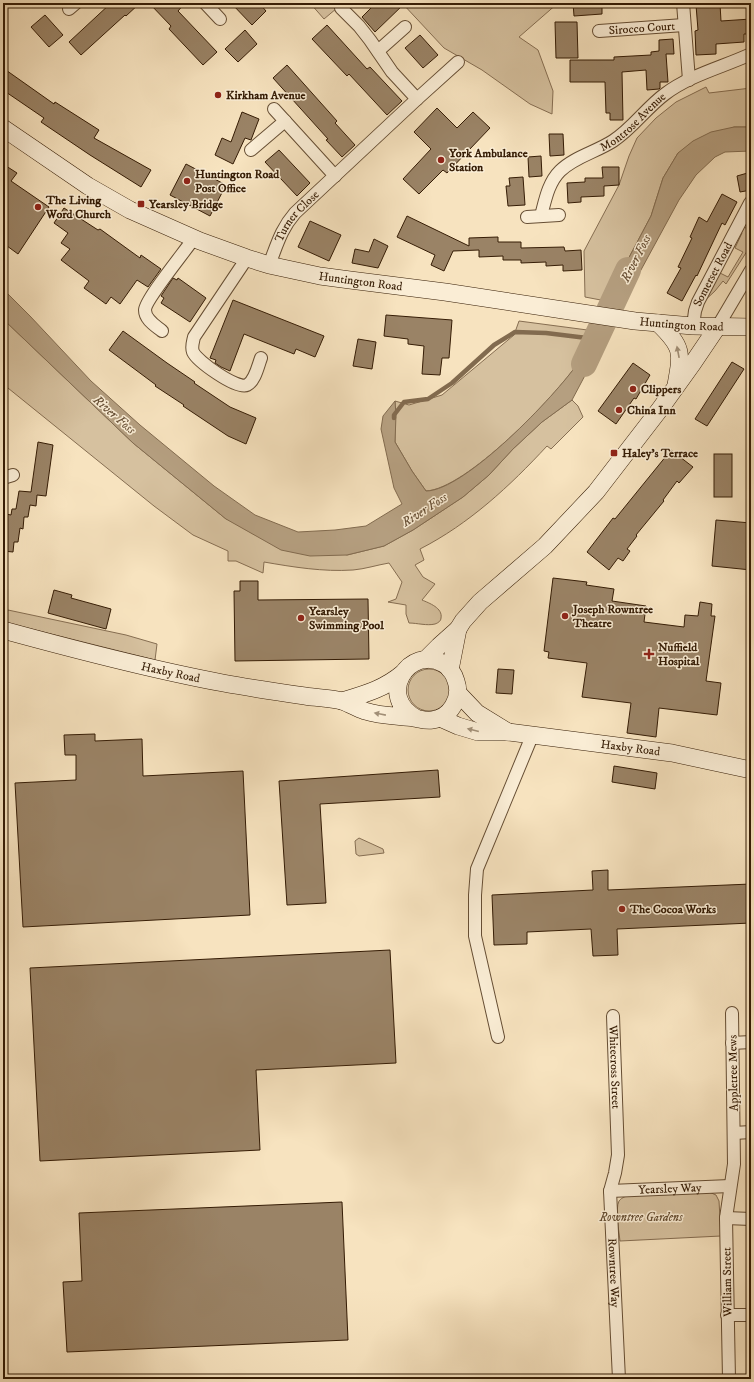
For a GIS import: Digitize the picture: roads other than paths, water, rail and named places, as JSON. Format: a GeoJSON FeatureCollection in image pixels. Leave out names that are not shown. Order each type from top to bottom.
{"type":"FeatureCollection","features":[{"type":"Feature","properties":{"kind":"street"},"geometry":{"type":"LineString","coordinates":[[205,3],[220,19]]}},
{"type":"Feature","properties":{"kind":"street","name":"Sirocco Court"},"geometry":{"type":"LineString","coordinates":[[683,3],[689,80]]}},
{"type":"Feature","properties":{"kind":"street"},"geometry":{"type":"LineString","coordinates":[[341,8],[359,26],[392,72],[417,99]]}},
{"type":"Feature","properties":{"kind":"street","name":"Sirocco Court"},"geometry":{"type":"LineString","coordinates":[[599,31],[684,25]]}},
{"type":"Feature","properties":{"kind":"street"},"geometry":{"type":"LineString","coordinates":[[378,51],[405,27]]}},
{"type":"Feature","properties":{"kind":"street","name":"Montrose Avenue"},"geometry":{"type":"LineString","coordinates":[[541,216],[551,184],[559,172],[570,163],[613,141],[637,121],[665,94],[689,80],[751,54]]}},
{"type":"Feature","properties":{"kind":"street","name":"Turner Close"},"geometry":{"type":"LineString","coordinates":[[269,265],[286,223],[295,213],[458,62]]}},
{"type":"Feature","properties":{"kind":"street"},"geometry":{"type":"LineString","coordinates":[[274,109],[335,176]]}},
{"type":"Feature","properties":{"kind":"street"},"geometry":{"type":"LineString","coordinates":[[251,150],[285,121]]}},
{"type":"Feature","properties":{"kind":"street","name":"Huntington Road"},"geometry":{"type":"LineString","coordinates":[[3,128],[88,186],[140,215],[194,238],[269,265],[342,279],[445,292],[622,319],[693,326],[751,327]]}},
{"type":"Feature","properties":{"kind":"street","name":"Somerset Road"},"geometry":{"type":"LineString","coordinates":[[693,326],[695,310],[698,302],[750,203]]}},
{"type":"Feature","properties":{"kind":"street"},"geometry":{"type":"LineString","coordinates":[[527,217],[559,215]]}},
{"type":"Feature","properties":{"kind":"street"},"geometry":{"type":"LineString","coordinates":[[162,331],[147,317],[145,311],[146,306],[156,289],[194,238]]}},
{"type":"Feature","properties":{"kind":"street"},"geometry":{"type":"LineString","coordinates":[[247,258],[194,337],[192,345],[193,352],[197,358],[221,375],[241,386],[246,386],[252,380],[261,358]]}},
{"type":"Feature","properties":{"kind":"street"},"geometry":{"type":"LineString","coordinates":[[426,660],[438,646],[458,629],[480,602],[545,546],[600,487],[676,387],[718,326],[751,270]]}},
{"type":"Feature","properties":{"kind":"street"},"geometry":{"type":"LineString","coordinates":[[658,323],[673,337],[678,348],[680,366],[676,387]]}},
{"type":"Feature","properties":{"kind":"street"},"geometry":{"type":"LineString","coordinates":[[450,670],[458,629]]}},
{"type":"Feature","properties":{"kind":"street","name":"Haxby Road"},"geometry":{"type":"LineString","coordinates":[[3,630],[71,649],[180,674],[239,686],[342,702],[365,711],[426,720],[440,718],[458,726],[478,732],[508,732],[672,753],[751,770]]}},
{"type":"Feature","properties":{"kind":"street"},"geometry":{"type":"LineString","coordinates":[[418,719],[410,715],[403,708],[399,700],[397,690],[399,681],[409,666],[426,660],[435,660],[443,664],[455,676],[458,684],[458,693],[455,703],[449,712],[440,718]]}},
{"type":"Feature","properties":{"kind":"street","name":"Haxby Road"},"geometry":{"type":"LineString","coordinates":[[342,702],[374,692],[393,681],[403,673]]}},
{"type":"Feature","properties":{"kind":"street","name":"Haxby Road"},"geometry":{"type":"LineString","coordinates":[[458,693],[477,713],[508,732]]}},
{"type":"Feature","properties":{"kind":"street"},"geometry":{"type":"LineString","coordinates":[[498,1036],[475,936],[475,895],[477,870],[532,736]]}},
{"type":"Feature","properties":{"kind":"street","name":"Appletree Mews"},"geometry":{"type":"LineString","coordinates":[[730,1186],[734,1164],[732,1013]]}},
{"type":"Feature","properties":{"kind":"street","name":"Whitecross Street"},"geometry":{"type":"LineString","coordinates":[[613,1016],[617,1119]]}},
{"type":"Feature","properties":{"kind":"street"},"geometry":{"type":"LineString","coordinates":[[732,1043],[751,1042]]}},
{"type":"Feature","properties":{"kind":"street","name":"Rowntree Way"},"geometry":{"type":"LineString","coordinates":[[617,1119],[618,1155],[610,1191],[619,1379]]}},
{"type":"Feature","properties":{"kind":"street"},"geometry":{"type":"LineString","coordinates":[[734,1133],[751,1132]]}},
{"type":"Feature","properties":{"kind":"street","name":"Yearsley Way"},"geometry":{"type":"LineString","coordinates":[[610,1191],[730,1186]]}},
{"type":"Feature","properties":{"kind":"street","name":"William Street"},"geometry":{"type":"LineString","coordinates":[[729,1379],[726,1218],[730,1186]]}},
{"type":"Feature","properties":{"kind":"street"},"geometry":{"type":"LineString","coordinates":[[726,1218],[751,1219]]}},
{"type":"Feature","properties":{"kind":"street"},"geometry":{"type":"LineString","coordinates":[[727,1315],[751,1315]]}},
{"type":"Feature","properties":{"kind":"water"},"geometry":{"type":"Polygon","coordinates":[[[734,127],[751,127],[751,151],[725,152],[715,157],[696,175],[679,200],[623,303],[606,301],[651,216],[663,178],[678,153],[693,141],[711,132],[734,127]]]}},
{"type":"Feature","properties":{"kind":"water"},"geometry":{"type":"Polygon","coordinates":[[[3,289],[91,381],[140,425],[214,486],[255,515],[298,532],[335,530],[366,526],[402,504],[394,488],[381,429],[383,416],[395,401],[395,442],[426,491],[443,487],[463,476],[485,459],[531,418],[567,378],[585,352],[595,331],[608,332],[572,400],[542,422],[513,449],[489,475],[463,497],[413,530],[384,546],[347,555],[310,556],[281,550],[226,519],[133,443],[3,319],[3,289]]]}},
{"type":"Feature","properties":{"kind":"waterway","name":"River Foss"},"geometry":{"type":"LineString","coordinates":[[584,364],[628,270]]}},
{"type":"Feature","properties":{"kind":"waterway"},"geometry":{"type":"LineString","coordinates":[[394,418],[394,415],[404,402],[428,399],[452,383],[494,345],[515,332],[546,333],[595,339]]}},
{"type":"Feature","properties":{"kind":"place","name":"Kirkham Avenue"},"geometry":{"type":"Point","coordinates":[218,95]}},
{"type":"Feature","properties":{"kind":"place","name":"York Ambulance Station"},"geometry":{"type":"Point","coordinates":[441,160]}},
{"type":"Feature","properties":{"kind":"place","name":"Huntington Road Post Office"},"geometry":{"type":"Point","coordinates":[187,181]}},
{"type":"Feature","properties":{"kind":"place","name":"Yearsley Bridge"},"geometry":{"type":"Point","coordinates":[141,204]}},
{"type":"Feature","properties":{"kind":"place","name":"The Living Word Church"},"geometry":{"type":"Point","coordinates":[38,207]}},
{"type":"Feature","properties":{"kind":"place","name":"Clippers"},"geometry":{"type":"Point","coordinates":[633,389]}},
{"type":"Feature","properties":{"kind":"place","name":"China Inn"},"geometry":{"type":"Point","coordinates":[619,410]}},
{"type":"Feature","properties":{"kind":"place","name":"Haley's Terrace"},"geometry":{"type":"Point","coordinates":[614,453]}},
{"type":"Feature","properties":{"kind":"place","name":"Joseph Rowntree Theatre"},"geometry":{"type":"Point","coordinates":[565,616]}},
{"type":"Feature","properties":{"kind":"place","name":"Yearsley Swimming Pool"},"geometry":{"type":"Point","coordinates":[301,618]}},
{"type":"Feature","properties":{"kind":"place","name":"Nuffield Hospital"},"geometry":{"type":"Point","coordinates":[649,654]}},
{"type":"Feature","properties":{"kind":"place","name":"The Cocoa Works"},"geometry":{"type":"Point","coordinates":[622,909]}},
{"type":"Feature","properties":{"kind":"park label","name":"Rowntree Gardens"},"geometry":{"type":"Point","coordinates":[641,1217]}}]}
